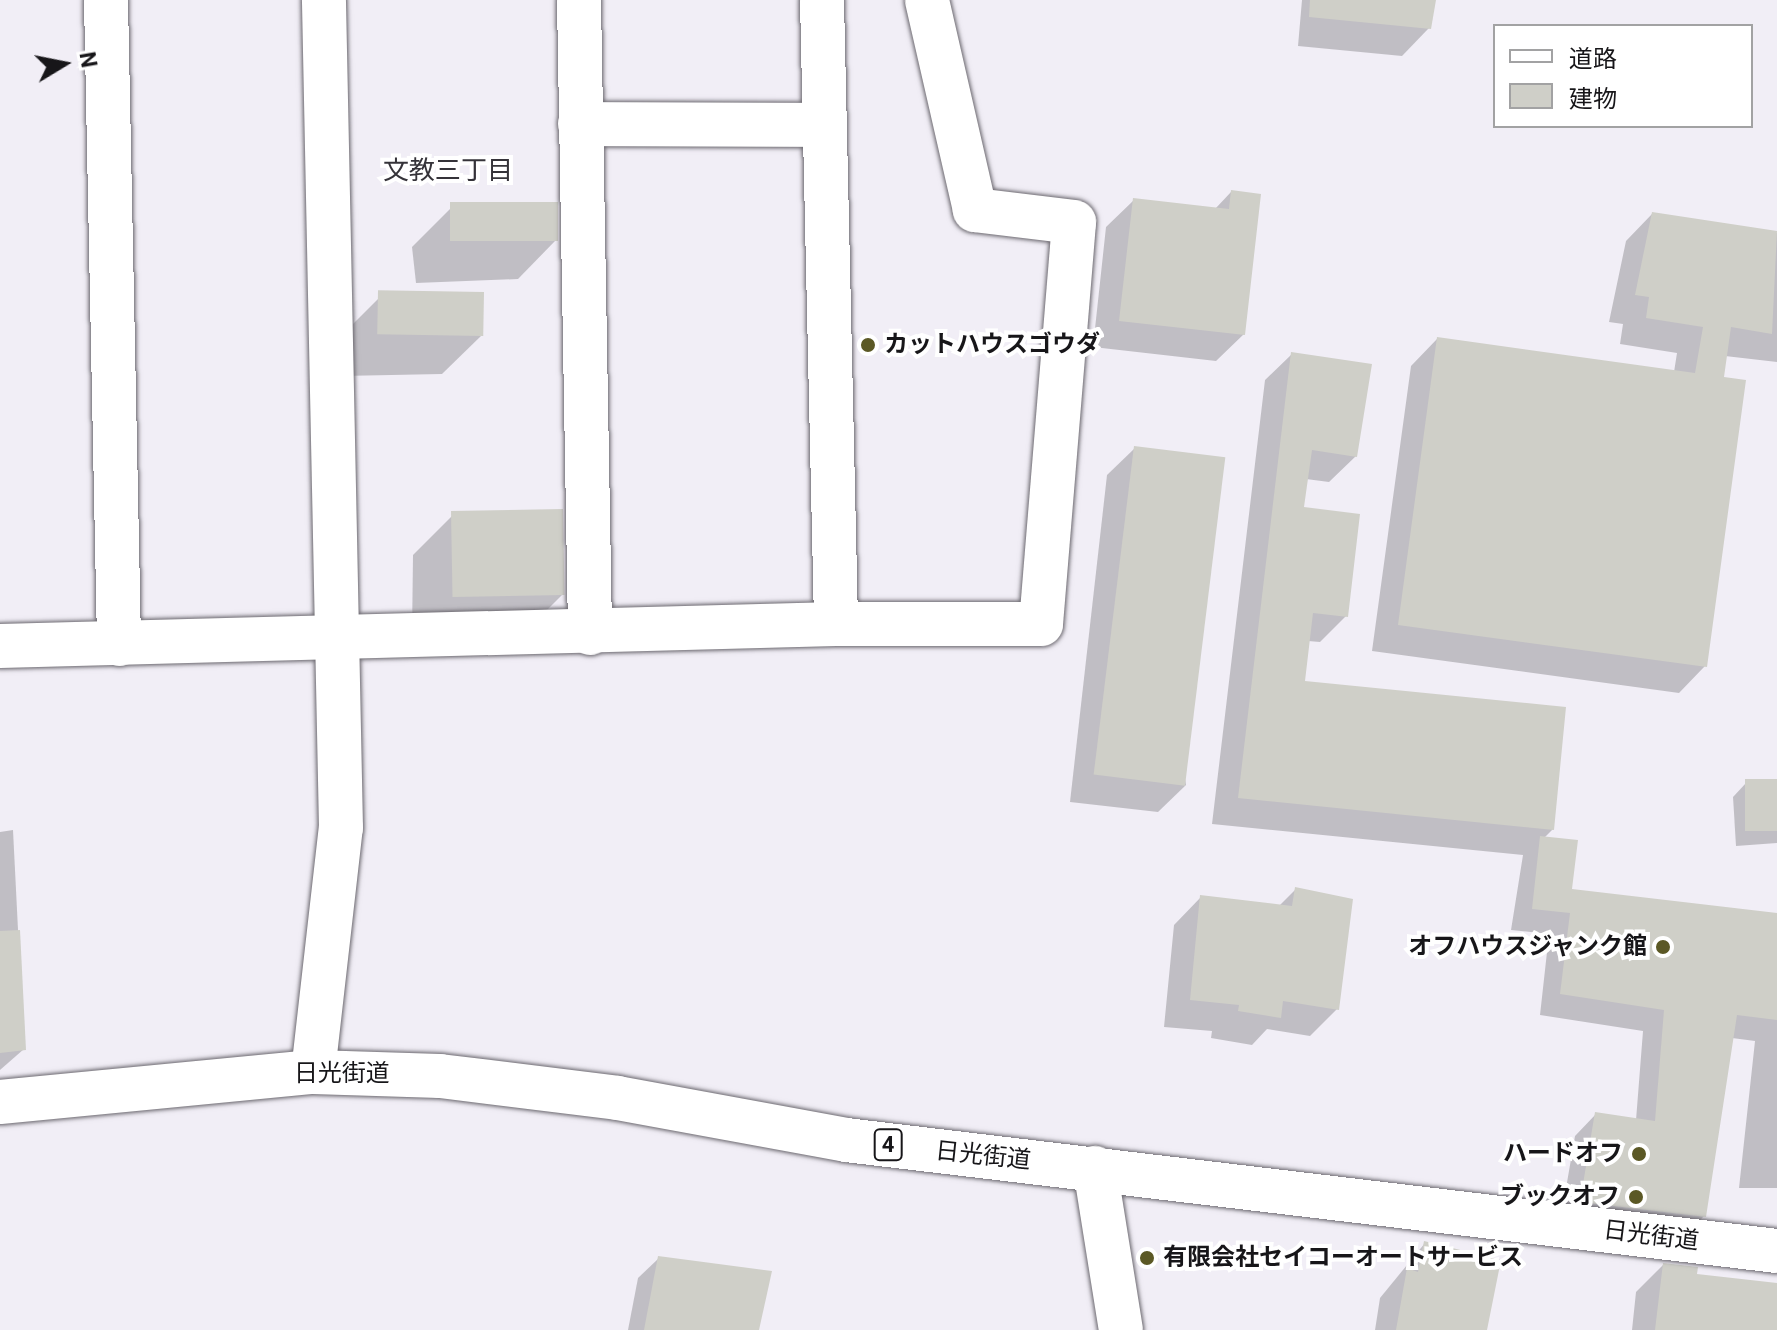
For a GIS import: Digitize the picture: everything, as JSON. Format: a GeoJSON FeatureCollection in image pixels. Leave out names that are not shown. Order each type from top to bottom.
{"type":"FeatureCollection","features":[{"type":"Feature","properties":{"kind":"main road"},"geometry":{"type":"LineString","coordinates":[[106,0],[119,644]]}},
{"type":"Feature","properties":{"kind":"main road"},"geometry":{"type":"LineString","coordinates":[[313,1072],[341,828],[324,0]]}},
{"type":"Feature","properties":{"kind":"main road"},"geometry":{"type":"LineString","coordinates":[[579,0],[590,633]]}},
{"type":"Feature","properties":{"kind":"main road"},"geometry":{"type":"LineString","coordinates":[[822,0],[836,624]]}},
{"type":"Feature","properties":{"kind":"main road"},"geometry":{"type":"LineString","coordinates":[[0,646],[590,633],[836,624],[1041,624],[1074,222],[975,210],[927,0]]}},
{"type":"Feature","properties":{"kind":"main road"},"geometry":{"type":"LineString","coordinates":[[580,124],[823,125]]}},
{"type":"Feature","properties":{"kind":"main road","name":"日光街道"},"geometry":{"type":"LineString","coordinates":[[0,1102],[313,1072],[440,1076],[618,1098],[846,1140],[1777,1251]]}},
{"type":"Feature","properties":{"kind":"main road"},"geometry":{"type":"LineString","coordinates":[[1095,1168],[1121,1330]]}},
{"type":"Feature","properties":{"kind":"building"},"geometry":{"type":"Polygon","coordinates":[[[1310,0],[1436,0],[1431,29],[1309,17],[1310,0]]]}},
{"type":"Feature","properties":{"kind":"building"},"geometry":{"type":"Polygon","coordinates":[[[1231,190],[1261,194],[1245,335],[1119,321],[1133,198],[1229,209],[1231,190]]]}},
{"type":"Feature","properties":{"kind":"building"},"geometry":{"type":"Polygon","coordinates":[[[450,202],[558,202],[558,241],[450,241],[450,202]]]}},
{"type":"Feature","properties":{"kind":"building"},"geometry":{"type":"Polygon","coordinates":[[[1652,212],[1777,231],[1772,334],[1731,327],[1724,377],[1746,380],[1707,667],[1398,625],[1437,337],[1695,373],[1703,327],[1646,318],[1649,297],[1635,295],[1652,212]]]}},
{"type":"Feature","properties":{"kind":"building"},"geometry":{"type":"Polygon","coordinates":[[[378,290],[484,292],[483,336],[377,334],[378,290]]]}},
{"type":"Feature","properties":{"kind":"building"},"geometry":{"type":"Polygon","coordinates":[[[1291,352],[1372,364],[1357,457],[1312,450],[1304,507],[1360,514],[1348,617],[1313,613],[1305,681],[1566,707],[1554,830],[1238,798],[1291,352]]]}},
{"type":"Feature","properties":{"kind":"building"},"geometry":{"type":"Polygon","coordinates":[[[1134,446],[1225,457],[1185,786],[1094,775],[1134,446]]]}},
{"type":"Feature","properties":{"kind":"building"},"geometry":{"type":"Polygon","coordinates":[[[563,509],[565,595],[453,597],[451,511],[563,509]]]}},
{"type":"Feature","properties":{"kind":"building"},"geometry":{"type":"Polygon","coordinates":[[[1745,779],[1777,779],[1777,831],[1745,831],[1745,779]]]}},
{"type":"Feature","properties":{"kind":"building"},"geometry":{"type":"Polygon","coordinates":[[[1540,836],[1578,840],[1572,889],[1777,913],[1777,1020],[1737,1015],[1706,1217],[1580,1202],[1595,1112],[1655,1121],[1664,1010],[1560,994],[1570,913],[1532,909],[1540,836]]]}},
{"type":"Feature","properties":{"kind":"building"},"geometry":{"type":"Polygon","coordinates":[[[1295,887],[1353,899],[1339,1010],[1283,1001],[1281,1018],[1238,1011],[1239,1005],[1190,1000],[1200,895],[1292,906],[1295,887]]]}},
{"type":"Feature","properties":{"kind":"building"},"geometry":{"type":"Polygon","coordinates":[[[20,930],[26,1050],[0,1053],[0,931],[20,930]]]}},
{"type":"Feature","properties":{"kind":"building"},"geometry":{"type":"Polygon","coordinates":[[[1424,1241],[1501,1260],[1487,1330],[1396,1330],[1407,1268],[1418,1272],[1424,1241]]]}},
{"type":"Feature","properties":{"kind":"building"},"geometry":{"type":"Polygon","coordinates":[[[658,1256],[772,1271],[759,1330],[644,1330],[658,1256]]]}},
{"type":"Feature","properties":{"kind":"building"},"geometry":{"type":"Polygon","coordinates":[[[1663,1263],[1698,1267],[1697,1274],[1777,1283],[1777,1330],[1655,1330],[1663,1263]]]}},
{"type":"Feature","properties":{"kind":"place","name":"カットハウスゴウダ"},"geometry":{"type":"Point","coordinates":[868,345]}},
{"type":"Feature","properties":{"kind":"place","name":"オフハウスジャンク館"},"geometry":{"type":"Point","coordinates":[1663,947]}},
{"type":"Feature","properties":{"kind":"place","name":"ハードオフ"},"geometry":{"type":"Point","coordinates":[1639,1154]}},
{"type":"Feature","properties":{"kind":"place","name":"ブックオフ"},"geometry":{"type":"Point","coordinates":[1636,1197]}},
{"type":"Feature","properties":{"kind":"place","name":"有限会社セイコーオートサービス"},"geometry":{"type":"Point","coordinates":[1147,1258]}},
{"type":"Feature","properties":{"kind":"district","name":"文教三丁目"},"geometry":{"type":"Point","coordinates":[448,171]}}]}
